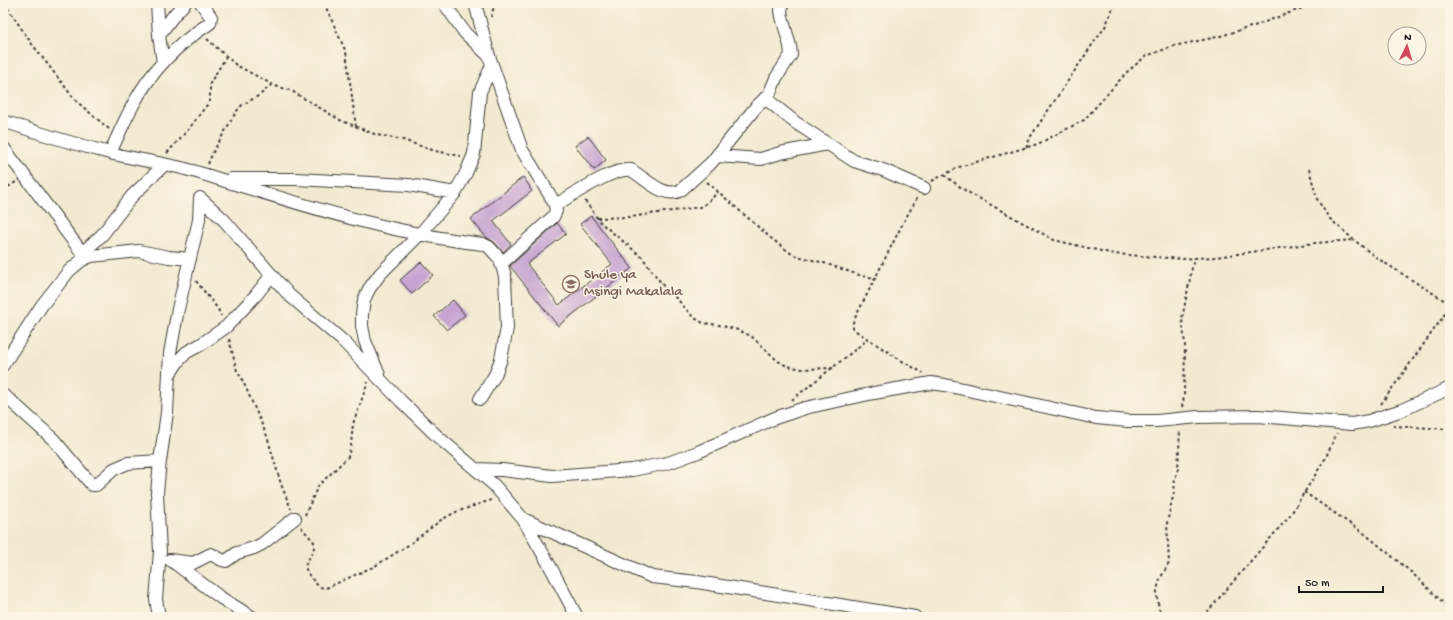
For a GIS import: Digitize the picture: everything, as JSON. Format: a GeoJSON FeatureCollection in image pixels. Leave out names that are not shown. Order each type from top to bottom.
{"type":"FeatureCollection","features":[{"type":"Feature","properties":{"kind":"street"},"geometry":{"type":"LineString","coordinates":[[157,3],[159,36],[163,63]]}},
{"type":"Feature","properties":{"kind":"street"},"geometry":{"type":"LineString","coordinates":[[159,36],[174,15],[185,3]]}},
{"type":"Feature","properties":{"kind":"street"},"geometry":{"type":"LineString","coordinates":[[110,153],[134,102],[163,63],[188,38],[210,24],[212,17],[201,3]]}},
{"type":"Feature","properties":{"kind":"street"},"geometry":{"type":"LineString","coordinates":[[444,3],[465,33],[491,60]]}},
{"type":"Feature","properties":{"kind":"street"},"geometry":{"type":"LineString","coordinates":[[474,3],[491,60],[522,150],[551,197],[556,211],[553,217],[502,264]]}},
{"type":"Feature","properties":{"kind":"street"},"geometry":{"type":"LineString","coordinates":[[555,205],[615,172],[627,169],[667,192],[677,193],[698,175],[717,156],[756,107],[769,95],[776,78],[791,55],[782,17],[781,10],[783,3]]}},
{"type":"Feature","properties":{"kind":"street"},"geometry":{"type":"LineString","coordinates":[[383,382],[365,341],[362,326],[364,300],[369,289],[380,274],[420,234],[455,193],[466,173],[472,159],[476,142],[480,92],[491,60]]}},
{"type":"Feature","properties":{"kind":"street"},"geometry":{"type":"LineString","coordinates":[[765,98],[796,123],[854,161],[883,170],[924,188]]}},
{"type":"Feature","properties":{"kind":"street"},"geometry":{"type":"LineString","coordinates":[[3,121],[110,153],[192,171],[333,213],[420,234],[489,246],[500,259],[505,276],[507,328],[501,359],[495,375],[480,399]]}},
{"type":"Feature","properties":{"kind":"street"},"geometry":{"type":"LineString","coordinates":[[717,156],[761,159],[780,153],[828,144]]}},
{"type":"Feature","properties":{"kind":"street"},"geometry":{"type":"LineString","coordinates":[[3,147],[84,255],[91,256],[139,251],[169,257],[189,265]]}},
{"type":"Feature","properties":{"kind":"street"},"geometry":{"type":"LineString","coordinates":[[3,365],[42,305],[69,271],[82,260],[84,255],[102,235],[132,196],[161,164]]}},
{"type":"Feature","properties":{"kind":"street"},"geometry":{"type":"LineString","coordinates":[[217,179],[296,179],[409,185],[455,193]]}},
{"type":"Feature","properties":{"kind":"street"},"geometry":{"type":"LineString","coordinates":[[159,617],[156,599],[160,552],[157,493],[160,461],[168,413],[168,376],[170,353],[178,309],[199,220],[200,198],[224,220],[289,295],[343,341],[438,437],[494,484],[523,519],[577,617]]}},
{"type":"Feature","properties":{"kind":"street"},"geometry":{"type":"LineString","coordinates":[[168,376],[179,360],[187,352],[226,327],[256,295],[271,276]]}},
{"type":"Feature","properties":{"kind":"street"},"geometry":{"type":"LineString","coordinates":[[476,469],[502,470],[552,476],[632,470],[668,463],[698,452],[775,418],[805,408],[874,393],[931,383],[943,384],[1096,418],[1128,421],[1158,421],[1198,417],[1258,416],[1352,424],[1369,421],[1402,410],[1450,388]]}},
{"type":"Feature","properties":{"kind":"street"},"geometry":{"type":"LineString","coordinates":[[3,395],[54,440],[92,485],[96,485],[114,469],[128,463],[160,461]]}},
{"type":"Feature","properties":{"kind":"street"},"geometry":{"type":"LineString","coordinates":[[523,519],[652,576],[915,617]]}},
{"type":"Feature","properties":{"kind":"street"},"geometry":{"type":"LineString","coordinates":[[170,560],[193,563],[211,554],[226,561],[237,553],[262,544],[297,522]]}},
{"type":"Feature","properties":{"kind":"street"},"geometry":{"type":"LineString","coordinates":[[160,552],[221,598],[252,617]]}},
{"type":"Feature","properties":{"kind":"path"},"geometry":{"type":"LineString","coordinates":[[4,3],[32,44],[76,101],[118,137]]}},
{"type":"Feature","properties":{"kind":"path"},"geometry":{"type":"LineString","coordinates":[[324,3],[346,52],[356,127]]}},
{"type":"Feature","properties":{"kind":"path"},"geometry":{"type":"LineString","coordinates":[[1026,148],[1031,136],[1105,27],[1115,3]]}},
{"type":"Feature","properties":{"kind":"path"},"geometry":{"type":"LineString","coordinates":[[943,384],[868,339],[853,329],[852,326],[902,225],[928,183],[959,167],[1038,144],[1084,120],[1127,72],[1146,56],[1174,46],[1217,37],[1246,28],[1316,3]]}},
{"type":"Feature","properties":{"kind":"path"},"geometry":{"type":"LineString","coordinates":[[199,31],[236,65],[272,84],[290,90],[321,110],[356,127],[377,135],[403,140],[472,159]]}},
{"type":"Feature","properties":{"kind":"path"},"geometry":{"type":"LineString","coordinates":[[161,164],[173,146],[187,131],[210,101],[210,84],[226,57]]}},
{"type":"Feature","properties":{"kind":"path"},"geometry":{"type":"LineString","coordinates":[[204,175],[213,152],[236,112],[242,105],[260,95],[272,84]]}},
{"type":"Feature","properties":{"kind":"path"},"geometry":{"type":"LineString","coordinates":[[1309,169],[1317,199],[1329,218],[1354,240],[1383,262],[1450,304],[1443,317],[1369,421]]}},
{"type":"Feature","properties":{"kind":"path"},"geometry":{"type":"LineString","coordinates":[[698,175],[772,240],[793,255],[824,263],[862,276],[875,278]]}},
{"type":"Feature","properties":{"kind":"path"},"geometry":{"type":"LineString","coordinates":[[943,175],[966,191],[1054,240],[1114,254],[1183,259],[1216,257],[1315,243],[1354,240]]}},
{"type":"Feature","properties":{"kind":"path"},"geometry":{"type":"LineString","coordinates":[[3,190],[25,177]]}},
{"type":"Feature","properties":{"kind":"path"},"geometry":{"type":"LineString","coordinates":[[578,192],[601,223],[642,256],[664,286],[693,317],[703,323],[738,330],[751,336],[778,361],[787,366],[802,368],[833,368]]}},
{"type":"Feature","properties":{"kind":"path"},"geometry":{"type":"LineString","coordinates":[[597,218],[630,217],[700,207],[707,203],[718,192]]}},
{"type":"Feature","properties":{"kind":"path"},"geometry":{"type":"LineString","coordinates":[[1161,617],[1157,590],[1160,580],[1169,563],[1167,523],[1178,469],[1180,419],[1184,397],[1185,344],[1182,318],[1194,258]]}},
{"type":"Feature","properties":{"kind":"path"},"geometry":{"type":"LineString","coordinates":[[189,265],[218,309],[226,327],[238,371],[267,436],[281,484],[297,522],[314,542],[313,551],[305,568],[306,572],[318,586],[321,588],[326,588],[375,566],[410,544],[446,517],[456,512],[504,496]]}},
{"type":"Feature","properties":{"kind":"path"},"geometry":{"type":"LineString","coordinates":[[788,403],[868,339]]}},
{"type":"Feature","properties":{"kind":"path"},"geometry":{"type":"LineString","coordinates":[[297,522],[310,508],[318,486],[339,467],[350,453],[353,424],[366,390],[371,369]]}},
{"type":"Feature","properties":{"kind":"path"},"geometry":{"type":"LineString","coordinates":[[1203,617],[1290,514],[1325,459],[1342,423]]}},
{"type":"Feature","properties":{"kind":"path"},"geometry":{"type":"LineString","coordinates":[[1389,426],[1450,429]]}},
{"type":"Feature","properties":{"kind":"path"},"geometry":{"type":"LineString","coordinates":[[1304,492],[1365,534],[1411,572],[1450,610]]}},
{"type":"Feature","properties":{"kind":"building"},"geometry":{"type":"Polygon","coordinates":[[[588,136],[606,160],[594,170],[575,146],[588,136]]]}},
{"type":"Feature","properties":{"kind":"building"},"geometry":{"type":"Polygon","coordinates":[[[523,177],[532,191],[493,221],[511,244],[503,252],[494,242],[486,237],[471,219],[523,177]]]}},
{"type":"Feature","properties":{"kind":"building"},"geometry":{"type":"Polygon","coordinates":[[[591,216],[632,268],[558,326],[510,266],[557,223],[566,234],[527,264],[559,305],[612,264],[580,224],[591,216]]]}},
{"type":"Feature","properties":{"kind":"building"},"geometry":{"type":"Polygon","coordinates":[[[421,262],[433,275],[412,294],[400,280],[421,262]]]}},
{"type":"Feature","properties":{"kind":"building"},"geometry":{"type":"Polygon","coordinates":[[[453,300],[465,315],[447,330],[434,316],[453,300]]]}},
{"type":"Feature","properties":{"kind":"place","name":"Shule ya Msingi Makalala"},"geometry":{"type":"Point","coordinates":[571,284]}}]}
